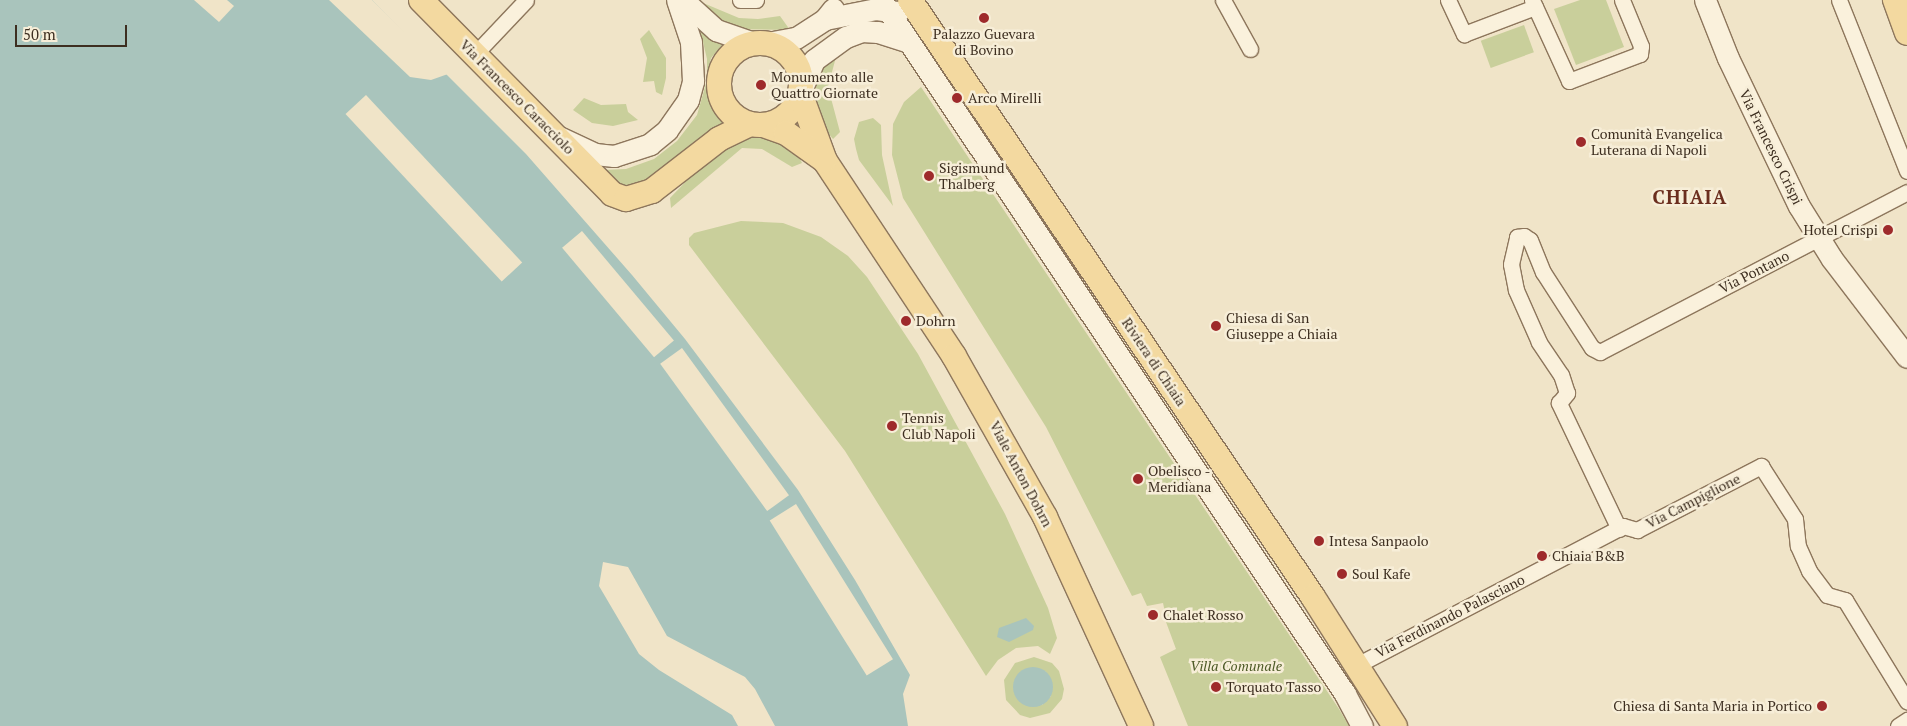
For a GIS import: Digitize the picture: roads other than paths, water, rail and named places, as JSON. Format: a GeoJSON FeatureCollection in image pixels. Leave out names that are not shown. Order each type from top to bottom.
{"type":"FeatureCollection","features":[{"type":"Feature","properties":{"kind":"main road","name":"Via Francesco Caracciolo"},"geometry":{"type":"LineString","coordinates":[[421,0],[612,194],[626,199],[652,191],[719,139],[756,124]]}},
{"type":"Feature","properties":{"kind":"main road","name":"Riviera di Chiaia"},"geometry":{"type":"LineString","coordinates":[[910,0],[1357,665],[1395,726]]}},
{"type":"Feature","properties":{"kind":"main road"},"geometry":{"type":"LineString","coordinates":[[1895,0],[1907,33]]}},
{"type":"Feature","properties":{"kind":"main road"},"geometry":{"type":"LineString","coordinates":[[760,43],[791,56],[801,80],[800,93],[787,115],[756,124],[727,109],[719,82],[729,56],[760,43]]}},
{"type":"Feature","properties":{"kind":"main road","name":"Viale Anton Dohrn"},"geometry":{"type":"LineString","coordinates":[[800,93],[825,161],[954,356],[1008,448],[1082,593],[1141,726]]}},
{"type":"Feature","properties":{"kind":"main road","name":"Viale Anton Dohrn"},"geometry":{"type":"LineString","coordinates":[[756,124],[804,143],[825,161]]}},
{"type":"Feature","properties":{"kind":"street"},"geometry":{"type":"LineString","coordinates":[[476,54],[526,0]]}},
{"type":"Feature","properties":{"kind":"street"},"geometry":{"type":"LineString","coordinates":[[556,136],[596,154],[614,156],[650,144],[668,130],[680,116],[693,81],[691,42],[677,0]]}},
{"type":"Feature","properties":{"kind":"street"},"geometry":{"type":"LineString","coordinates":[[683,0],[716,30],[760,43],[796,38],[825,19],[887,3],[926,24]]}},
{"type":"Feature","properties":{"kind":"street"},"geometry":{"type":"LineString","coordinates":[[740,0],[756,0]]}},
{"type":"Feature","properties":{"kind":"street"},"geometry":{"type":"LineString","coordinates":[[825,19],[839,0]]}},
{"type":"Feature","properties":{"kind":"street"},"geometry":{"type":"LineString","coordinates":[[1223,0],[1250,49]]}},
{"type":"Feature","properties":{"kind":"street"},"geometry":{"type":"LineString","coordinates":[[1448,0],[1464,34],[1533,3],[1569,82],[1640,54],[1641,46],[1622,0]]}},
{"type":"Feature","properties":{"kind":"street","name":"Via Francesco Crispi"},"geometry":{"type":"LineString","coordinates":[[1705,0],[1728,58],[1772,153],[1818,239],[1907,357]]}},
{"type":"Feature","properties":{"kind":"street"},"geometry":{"type":"LineString","coordinates":[[1839,0],[1907,171]]}},
{"type":"Feature","properties":{"kind":"street"},"geometry":{"type":"LineString","coordinates":[[800,93],[807,73],[822,52],[846,37],[878,22],[887,3]]}},
{"type":"Feature","properties":{"kind":"street"},"geometry":{"type":"LineString","coordinates":[[887,3],[908,42],[1345,694],[1362,726]]}},
{"type":"Feature","properties":{"kind":"street"},"geometry":{"type":"LineString","coordinates":[[862,31],[893,35],[908,42]]}},
{"type":"Feature","properties":{"kind":"street","name":"Via Pontano"},"geometry":{"type":"LineString","coordinates":[[1621,528],[1559,403],[1567,393],[1561,375],[1539,342],[1516,290],[1512,264],[1517,237],[1524,236],[1530,240],[1542,272],[1584,332],[1592,348],[1600,352],[1907,192]]}},
{"type":"Feature","properties":{"kind":"street","name":"Via Campiglione"},"geometry":{"type":"LineString","coordinates":[[1621,528],[1637,530],[1761,466],[1795,519],[1798,546],[1809,571],[1827,595],[1845,600],[1907,701]]}},
{"type":"Feature","properties":{"kind":"street","name":"Via Ferdinando Palasciano"},"geometry":{"type":"LineString","coordinates":[[1357,665],[1621,528]]}},
{"type":"Feature","properties":{"kind":"street"},"geometry":{"type":"LineString","coordinates":[[1898,726],[1907,720]]}},
{"type":"Feature","properties":{"kind":"water"},"geometry":{"type":"Polygon","coordinates":[[[0,0],[372,0],[526,154],[632,275],[685,339],[798,490],[855,580],[910,675],[903,694],[908,726],[0,726],[0,0]]]}},
{"type":"Feature","properties":{"kind":"water"},"geometry":{"type":"Polygon","coordinates":[[[1026,618],[1034,626],[1033,630],[1009,642],[997,637],[999,628],[1026,618]]]}},
{"type":"Feature","properties":{"kind":"water"},"geometry":{"type":"Polygon","coordinates":[[[1033,667],[1047,673],[1053,687],[1047,701],[1033,707],[1019,701],[1013,687],[1019,673],[1033,667]]]}},
{"type":"Feature","properties":{"kind":"place","name":"Palazzo Guevara di Bovino"},"geometry":{"type":"Point","coordinates":[984,18]}},
{"type":"Feature","properties":{"kind":"place","name":"Monumento alle Quattro Giornate"},"geometry":{"type":"Point","coordinates":[761,85]}},
{"type":"Feature","properties":{"kind":"place","name":"Arco Mirelli"},"geometry":{"type":"Point","coordinates":[957,98]}},
{"type":"Feature","properties":{"kind":"place","name":"Comunità Evangelica Luterana di Napoli"},"geometry":{"type":"Point","coordinates":[1581,142]}},
{"type":"Feature","properties":{"kind":"place","name":"Sigismund Thalberg"},"geometry":{"type":"Point","coordinates":[929,176]}},
{"type":"Feature","properties":{"kind":"place","name":"Hotel Crispi"},"geometry":{"type":"Point","coordinates":[1888,230]}},
{"type":"Feature","properties":{"kind":"place","name":"Dohrn"},"geometry":{"type":"Point","coordinates":[906,321]}},
{"type":"Feature","properties":{"kind":"place","name":"Chiesa di San Giuseppe a Chiaia"},"geometry":{"type":"Point","coordinates":[1216,326]}},
{"type":"Feature","properties":{"kind":"place","name":"Tennis Club Napoli"},"geometry":{"type":"Point","coordinates":[892,426]}},
{"type":"Feature","properties":{"kind":"place","name":"Obelisco - Meridiana"},"geometry":{"type":"Point","coordinates":[1138,479]}},
{"type":"Feature","properties":{"kind":"place","name":"Intesa Sanpaolo"},"geometry":{"type":"Point","coordinates":[1319,541]}},
{"type":"Feature","properties":{"kind":"place","name":"Chiaia B&B"},"geometry":{"type":"Point","coordinates":[1542,556]}},
{"type":"Feature","properties":{"kind":"place","name":"Soul Kafe"},"geometry":{"type":"Point","coordinates":[1342,574]}},
{"type":"Feature","properties":{"kind":"place","name":"Chalet Rosso"},"geometry":{"type":"Point","coordinates":[1153,615]}},
{"type":"Feature","properties":{"kind":"place","name":"Torquato Tasso"},"geometry":{"type":"Point","coordinates":[1216,687]}},
{"type":"Feature","properties":{"kind":"place","name":"Chiesa di Santa Maria in Portico"},"geometry":{"type":"Point","coordinates":[1822,706]}},
{"type":"Feature","properties":{"kind":"district","name":"CHIAIA"},"geometry":{"type":"Point","coordinates":[1690,197]}},
{"type":"Feature","properties":{"kind":"park label","name":"Villa Comunale"},"geometry":{"type":"Point","coordinates":[1236,666]}}]}
